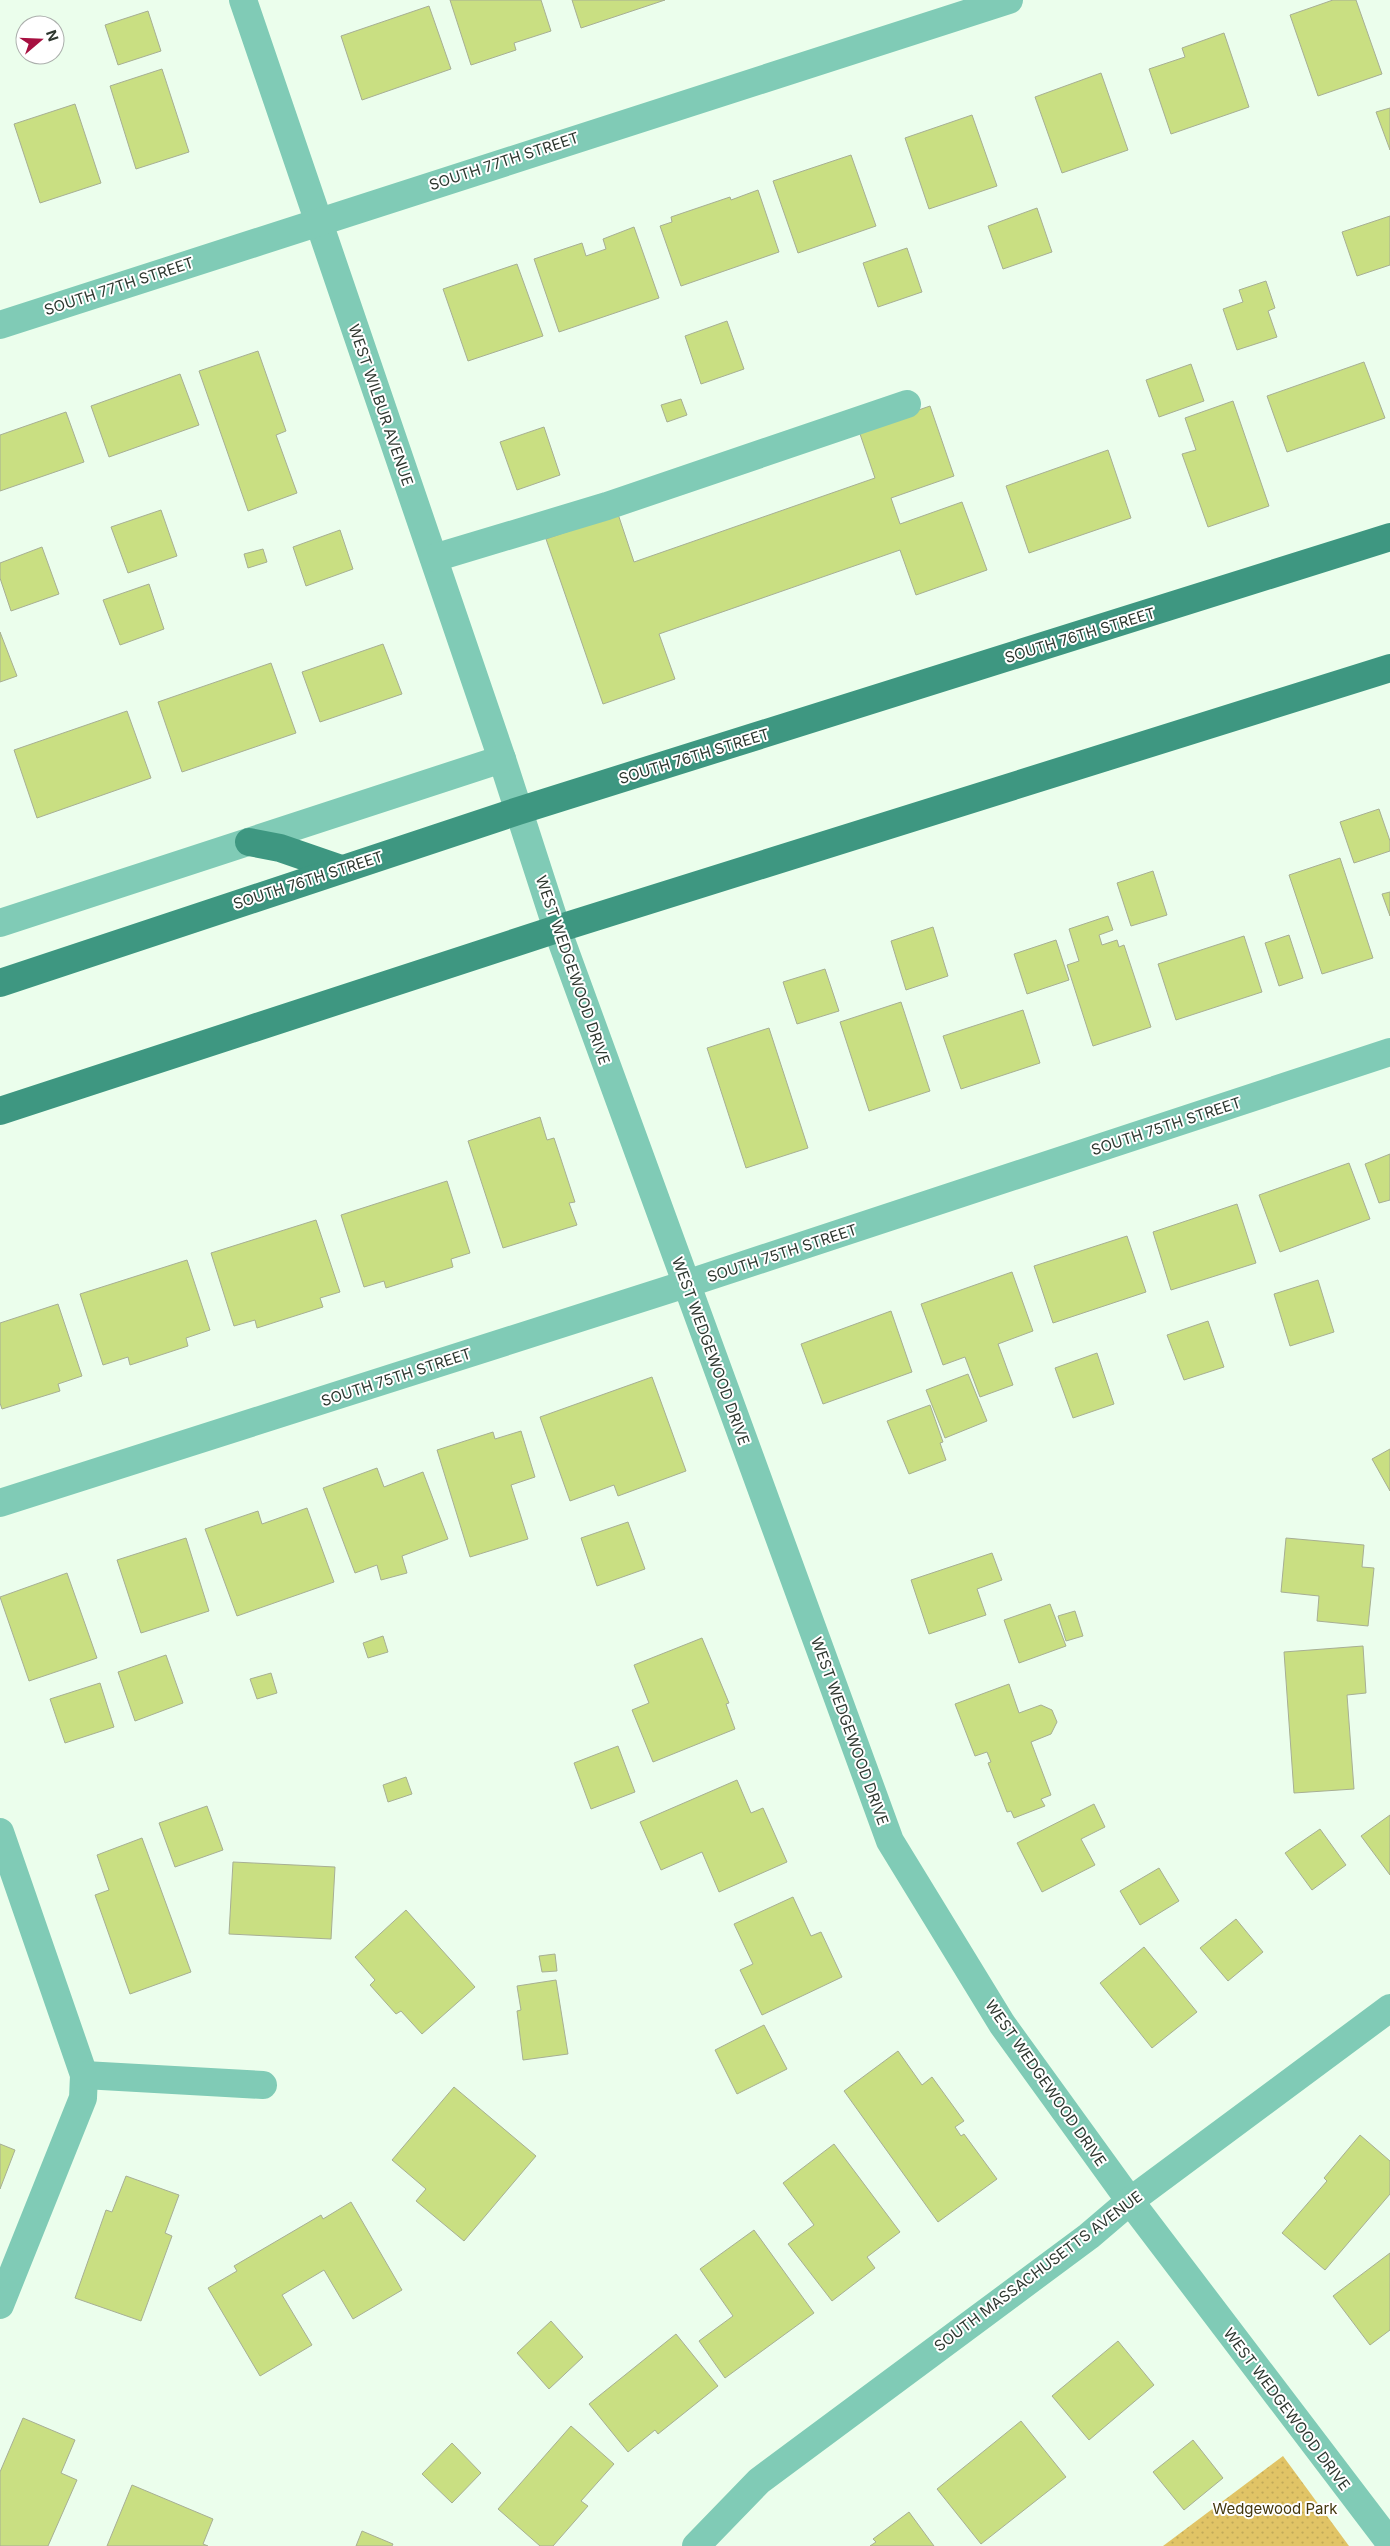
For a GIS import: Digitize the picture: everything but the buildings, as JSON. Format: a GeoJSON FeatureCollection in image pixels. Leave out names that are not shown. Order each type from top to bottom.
{"type":"FeatureCollection","features":[{"type":"Feature","properties":{"kind":"main road","name":"SOUTH 76TH STREET"},"geometry":{"type":"LineString","coordinates":[[0,983],[518,811],[1390,537]]}},
{"type":"Feature","properties":{"kind":"main road"},"geometry":{"type":"LineString","coordinates":[[0,1111],[557,929],[1390,668]]}},
{"type":"Feature","properties":{"kind":"main road"},"geometry":{"type":"LineString","coordinates":[[249,842],[280,848],[341,870]]}},
{"type":"Feature","properties":{"kind":"street","name":"WEST WILBUR AVENUE"},"geometry":{"type":"LineString","coordinates":[[243,0],[434,558],[518,811]]}},
{"type":"Feature","properties":{"kind":"street","name":"SOUTH 77TH STREET"},"geometry":{"type":"LineString","coordinates":[[0,325],[319,220],[1009,0]]}},
{"type":"Feature","properties":{"kind":"street"},"geometry":{"type":"LineString","coordinates":[[434,558],[608,506],[907,404]]}},
{"type":"Feature","properties":{"kind":"street"},"geometry":{"type":"LineString","coordinates":[[0,923],[502,759]]}},
{"type":"Feature","properties":{"kind":"street","name":"WEST WEDGEWOOD DRIVE"},"geometry":{"type":"LineString","coordinates":[[518,811],[557,929],[890,1841],[1002,2024],[1130,2201],[1390,2543]]}},
{"type":"Feature","properties":{"kind":"street","name":"SOUTH 75TH STREET"},"geometry":{"type":"LineString","coordinates":[[0,1503],[686,1284],[1390,1052]]}},
{"type":"Feature","properties":{"kind":"street"},"geometry":{"type":"LineString","coordinates":[[0,1832],[84,2075],[82,2098],[49,2188],[0,2305]]}},
{"type":"Feature","properties":{"kind":"street","name":"SOUTH MASSACHUSETTS AVENUE"},"geometry":{"type":"LineString","coordinates":[[696,2546],[759,2481],[1089,2236],[1130,2201],[1390,2008]]}},
{"type":"Feature","properties":{"kind":"street"},"geometry":{"type":"LineString","coordinates":[[84,2075],[263,2085]]}},
{"type":"Feature","properties":{"kind":"green space","name":"Wedgewood Park"},"geometry":{"type":"Polygon","coordinates":[[[1283,2456],[1349,2546],[1163,2546],[1283,2456]]]}}]}
